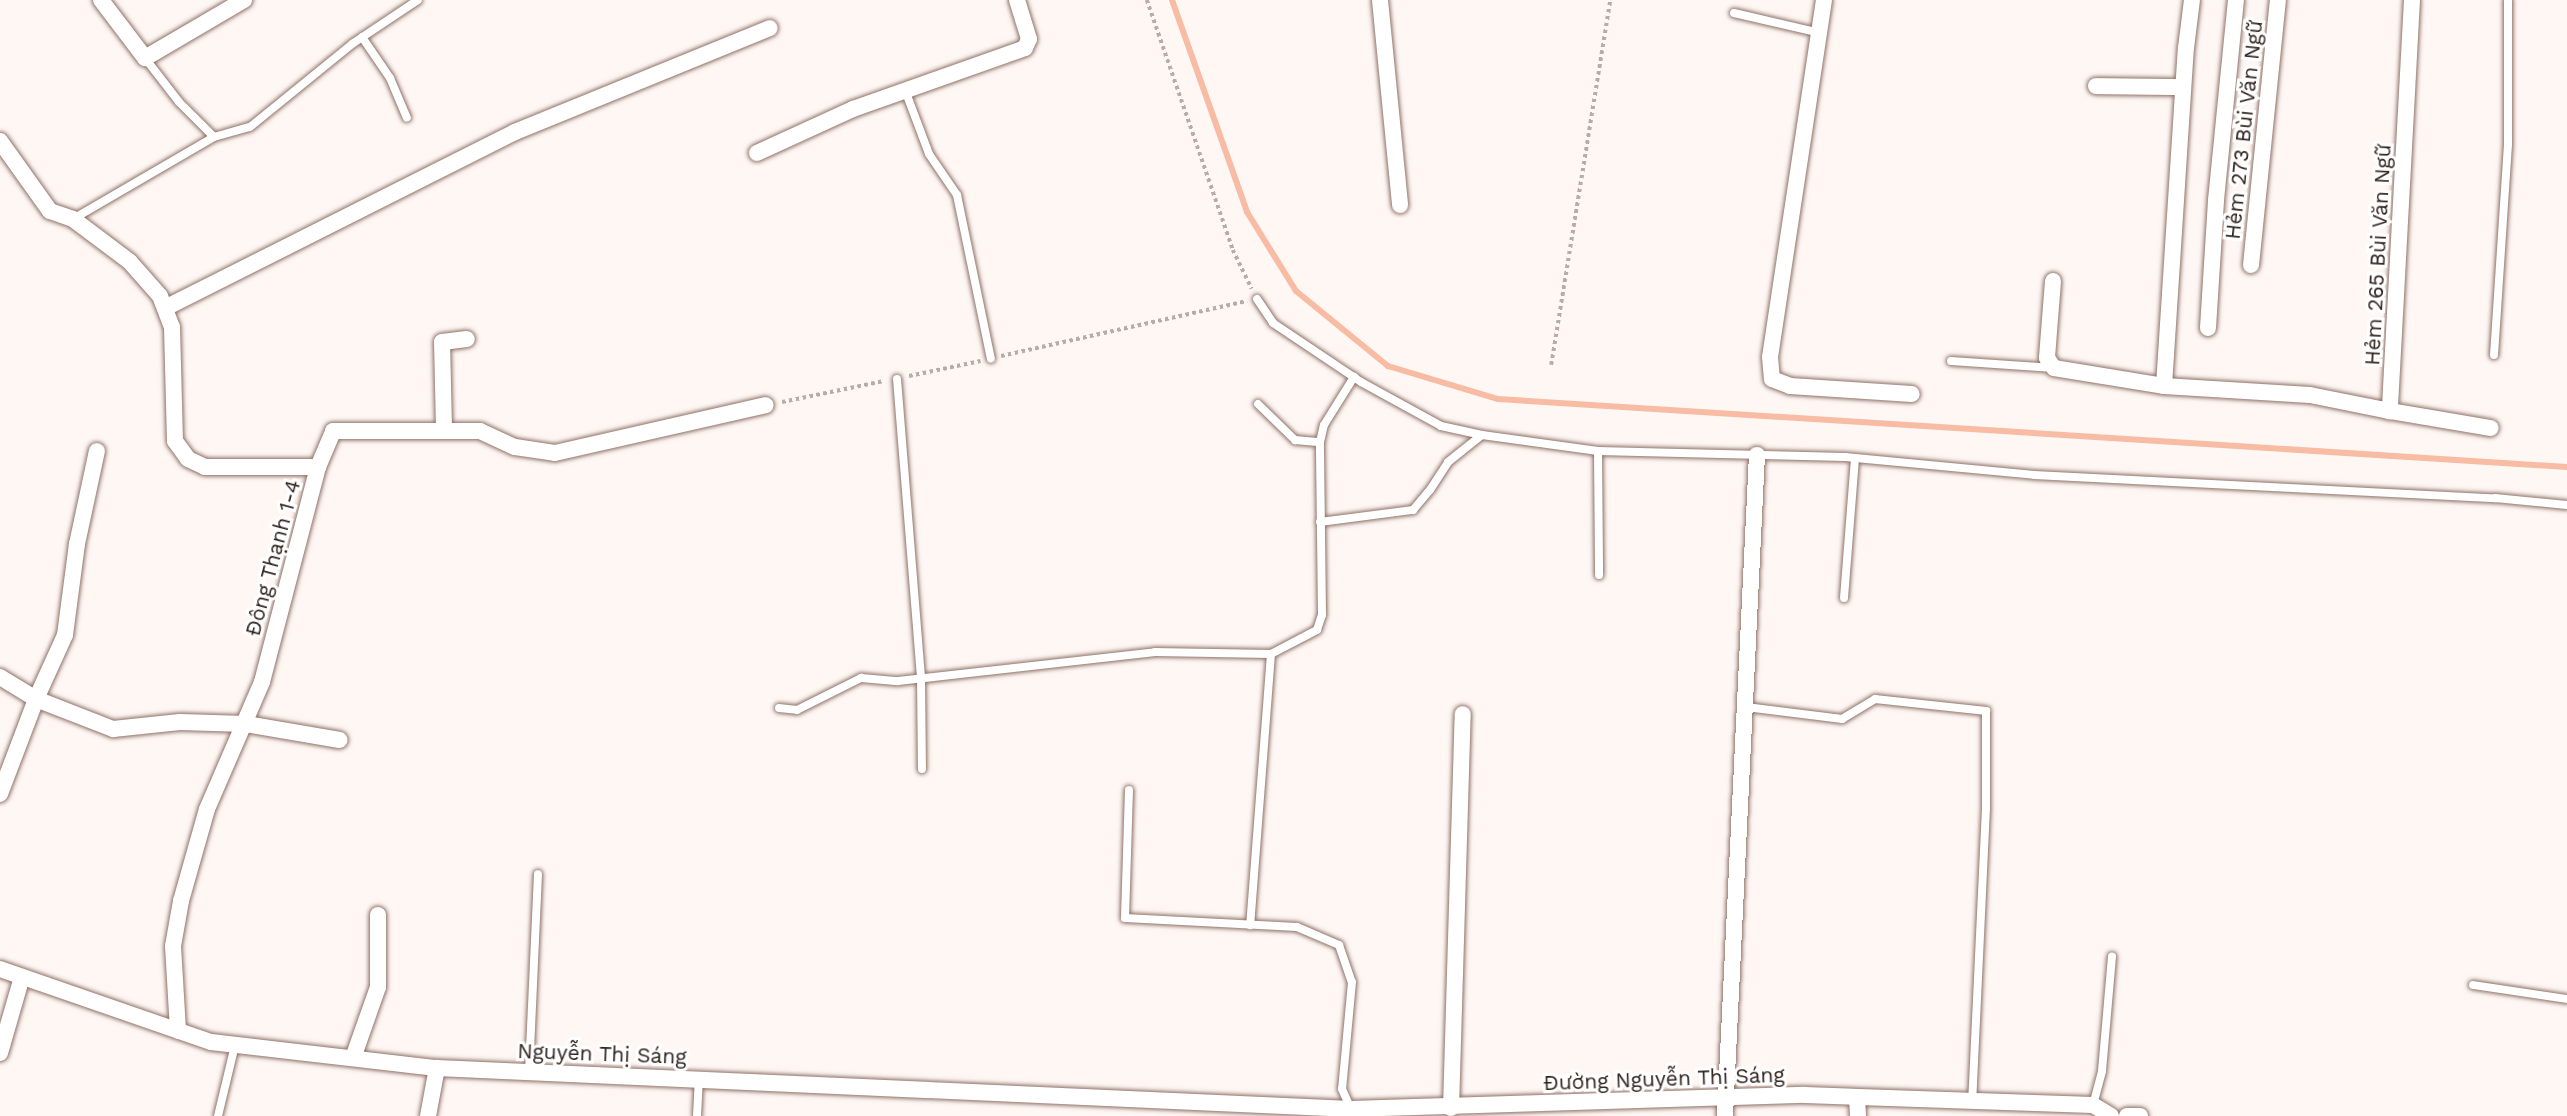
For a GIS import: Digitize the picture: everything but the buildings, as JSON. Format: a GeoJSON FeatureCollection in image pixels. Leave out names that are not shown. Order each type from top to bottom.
{"type":"FeatureCollection","features":[{"type":"Feature","properties":{"kind":"street"},"geometry":{"type":"LineString","coordinates":[[101,0],[145,58],[244,0]]}},
{"type":"Feature","properties":{"kind":"street"},"geometry":{"type":"LineString","coordinates":[[757,153],[853,109],[1025,48],[1029,39],[1017,0]]}},
{"type":"Feature","properties":{"kind":"street"},"geometry":{"type":"LineString","coordinates":[[1380,0],[1400,205]]}},
{"type":"Feature","properties":{"kind":"street"},"geometry":{"type":"LineString","coordinates":[[1824,0],[1770,357],[1772,379],[1790,386],[1912,394]]}},
{"type":"Feature","properties":{"kind":"street"},"geometry":{"type":"LineString","coordinates":[[2164,386],[2183,87],[2192,0]]}},
{"type":"Feature","properties":{"kind":"street"},"geometry":{"type":"LineString","coordinates":[[2208,328],[2216,200],[2236,0]]}},
{"type":"Feature","properties":{"kind":"street","name":"Hẻm 273 Bùi Văn Ngữ"},"geometry":{"type":"LineString","coordinates":[[2252,265],[2278,0]]}},
{"type":"Feature","properties":{"kind":"street","name":"Hẻm 265 Bùi Văn Ngữ"},"geometry":{"type":"LineString","coordinates":[[2390,411],[2412,0]]}},
{"type":"Feature","properties":{"kind":"street"},"geometry":{"type":"LineString","coordinates":[[165,308],[515,132],[770,28]]}},
{"type":"Feature","properties":{"kind":"street"},"geometry":{"type":"LineString","coordinates":[[2096,86],[2183,87]]}},
{"type":"Feature","properties":{"kind":"street","name":"Đông Thạnh 1-4"},"geometry":{"type":"LineString","coordinates":[[0,141],[50,211],[74,219],[130,262],[160,296],[172,327],[175,441],[188,459],[205,467],[318,467],[262,682],[207,809],[181,901],[173,946],[178,1031]]}},
{"type":"Feature","properties":{"kind":"street"},"geometry":{"type":"LineString","coordinates":[[2053,281],[2047,358],[2054,368],[2164,386],[2310,395],[2491,428]]}},
{"type":"Feature","properties":{"kind":"street"},"geometry":{"type":"LineString","coordinates":[[444,429],[442,342],[467,339]]}},
{"type":"Feature","properties":{"kind":"street"},"geometry":{"type":"LineString","coordinates":[[318,467],[333,431],[480,431],[515,446],[555,453],[766,405]]}},
{"type":"Feature","properties":{"kind":"street"},"geometry":{"type":"LineString","coordinates":[[0,794],[36,699],[65,635],[77,544],[97,452]]}},
{"type":"Feature","properties":{"kind":"street"},"geometry":{"type":"LineString","coordinates":[[1725,1116],[1757,455]]}},
{"type":"Feature","properties":{"kind":"street"},"geometry":{"type":"LineString","coordinates":[[0,677],[36,699],[113,729],[180,722],[246,724],[340,740]]}},
{"type":"Feature","properties":{"kind":"street"},"geometry":{"type":"LineString","coordinates":[[1451,1108],[1463,714]]}},
{"type":"Feature","properties":{"kind":"street"},"geometry":{"type":"LineString","coordinates":[[354,1058],[378,987],[378,915]]}},
{"type":"Feature","properties":{"kind":"street","name":"Nguyễn Thị Sáng"},"geometry":{"type":"LineString","coordinates":[[0,969],[211,1042],[437,1068],[1215,1102]]}},
{"type":"Feature","properties":{"kind":"street"},"geometry":{"type":"LineString","coordinates":[[0,1054],[22,977]]}},
{"type":"Feature","properties":{"kind":"street"},"geometry":{"type":"LineString","coordinates":[[428,1116],[437,1068]]}},
{"type":"Feature","properties":{"kind":"street"},"geometry":{"type":"LineString","coordinates":[[1857,1097],[1858,1116]]}},
{"type":"Feature","properties":{"kind":"street","name":"Đường Nguyễn Thị Sáng"},"geometry":{"type":"LineString","coordinates":[[1215,1102],[1351,1109],[1599,1109],[1726,1098],[1857,1097],[2092,1105],[2111,1116]]}},
{"type":"Feature","properties":{"kind":"street"},"geometry":{"type":"LineString","coordinates":[[2127,1116],[2140,1116]]}},
{"type":"Feature","properties":{"kind":"lane"},"geometry":{"type":"LineString","coordinates":[[74,219],[214,137],[250,127],[362,37],[418,0]]}},
{"type":"Feature","properties":{"kind":"lane"},"geometry":{"type":"LineString","coordinates":[[2494,355],[2508,145],[2508,0]]}},
{"type":"Feature","properties":{"kind":"lane"},"geometry":{"type":"LineString","coordinates":[[1734,12],[1820,33]]}},
{"type":"Feature","properties":{"kind":"lane"},"geometry":{"type":"LineString","coordinates":[[362,37],[390,78],[407,118]]}},
{"type":"Feature","properties":{"kind":"lane"},"geometry":{"type":"LineString","coordinates":[[145,58],[179,103],[214,137]]}},
{"type":"Feature","properties":{"kind":"lane"},"geometry":{"type":"LineString","coordinates":[[905,90],[929,154],[957,195],[991,359]]}},
{"type":"Feature","properties":{"kind":"lane"},"geometry":{"type":"LineString","coordinates":[[1257,299],[1273,323],[1354,377],[1441,426],[1482,435],[1598,451],[1855,458],[2034,475],[2468,496],[2567,505]]}},
{"type":"Feature","properties":{"kind":"lane"},"geometry":{"type":"LineString","coordinates":[[1951,361],[2054,368]]}},
{"type":"Feature","properties":{"kind":"lane"},"geometry":{"type":"LineString","coordinates":[[779,708],[797,710],[862,678],[898,681],[1155,652],[1272,654],[1317,630],[1322,615],[1320,442],[1324,425],[1354,377]]}},
{"type":"Feature","properties":{"kind":"lane"},"geometry":{"type":"LineString","coordinates":[[897,379],[921,678],[922,769]]}},
{"type":"Feature","properties":{"kind":"lane"},"geometry":{"type":"LineString","coordinates":[[1258,404],[1295,440],[1320,442]]}},
{"type":"Feature","properties":{"kind":"lane"},"geometry":{"type":"LineString","coordinates":[[1320,522],[1413,510],[1430,491],[1448,462],[1482,435]]}},
{"type":"Feature","properties":{"kind":"lane"},"geometry":{"type":"LineString","coordinates":[[1598,451],[1599,575]]}},
{"type":"Feature","properties":{"kind":"lane"},"geometry":{"type":"LineString","coordinates":[[1844,598],[1855,458]]}},
{"type":"Feature","properties":{"kind":"lane"},"geometry":{"type":"LineString","coordinates":[[1250,925],[1272,654]]}},
{"type":"Feature","properties":{"kind":"lane"},"geometry":{"type":"LineString","coordinates":[[1746,707],[1842,719],[1875,699],[1986,711],[1986,807],[1972,1100]]}},
{"type":"Feature","properties":{"kind":"lane"},"geometry":{"type":"LineString","coordinates":[[1129,790],[1125,918],[1297,927],[1339,945],[1352,982],[1342,1089],[1351,1109]]}},
{"type":"Feature","properties":{"kind":"lane"},"geometry":{"type":"LineString","coordinates":[[529,1072],[538,874]]}},
{"type":"Feature","properties":{"kind":"lane"},"geometry":{"type":"LineString","coordinates":[[2092,1105],[2102,1070],[2112,957]]}},
{"type":"Feature","properties":{"kind":"lane"},"geometry":{"type":"LineString","coordinates":[[2473,985],[2567,999]]}},
{"type":"Feature","properties":{"kind":"lane"},"geometry":{"type":"LineString","coordinates":[[218,1116],[235,1045]]}},
{"type":"Feature","properties":{"kind":"lane"},"geometry":{"type":"LineString","coordinates":[[697,1116],[699,1079]]}},
{"type":"Feature","properties":{"kind":"path"},"geometry":{"type":"LineString","coordinates":[[766,405],[1170,321],[1257,299],[1233,250],[1147,0]]}},
{"type":"Feature","properties":{"kind":"path"},"geometry":{"type":"LineString","coordinates":[[1551,365],[1610,0]]}},
{"type":"Feature","properties":{"kind":"waterway"},"geometry":{"type":"LineString","coordinates":[[1172,0],[1247,212],[1296,291],[1388,366],[1498,399],[2567,467]]}}]}
